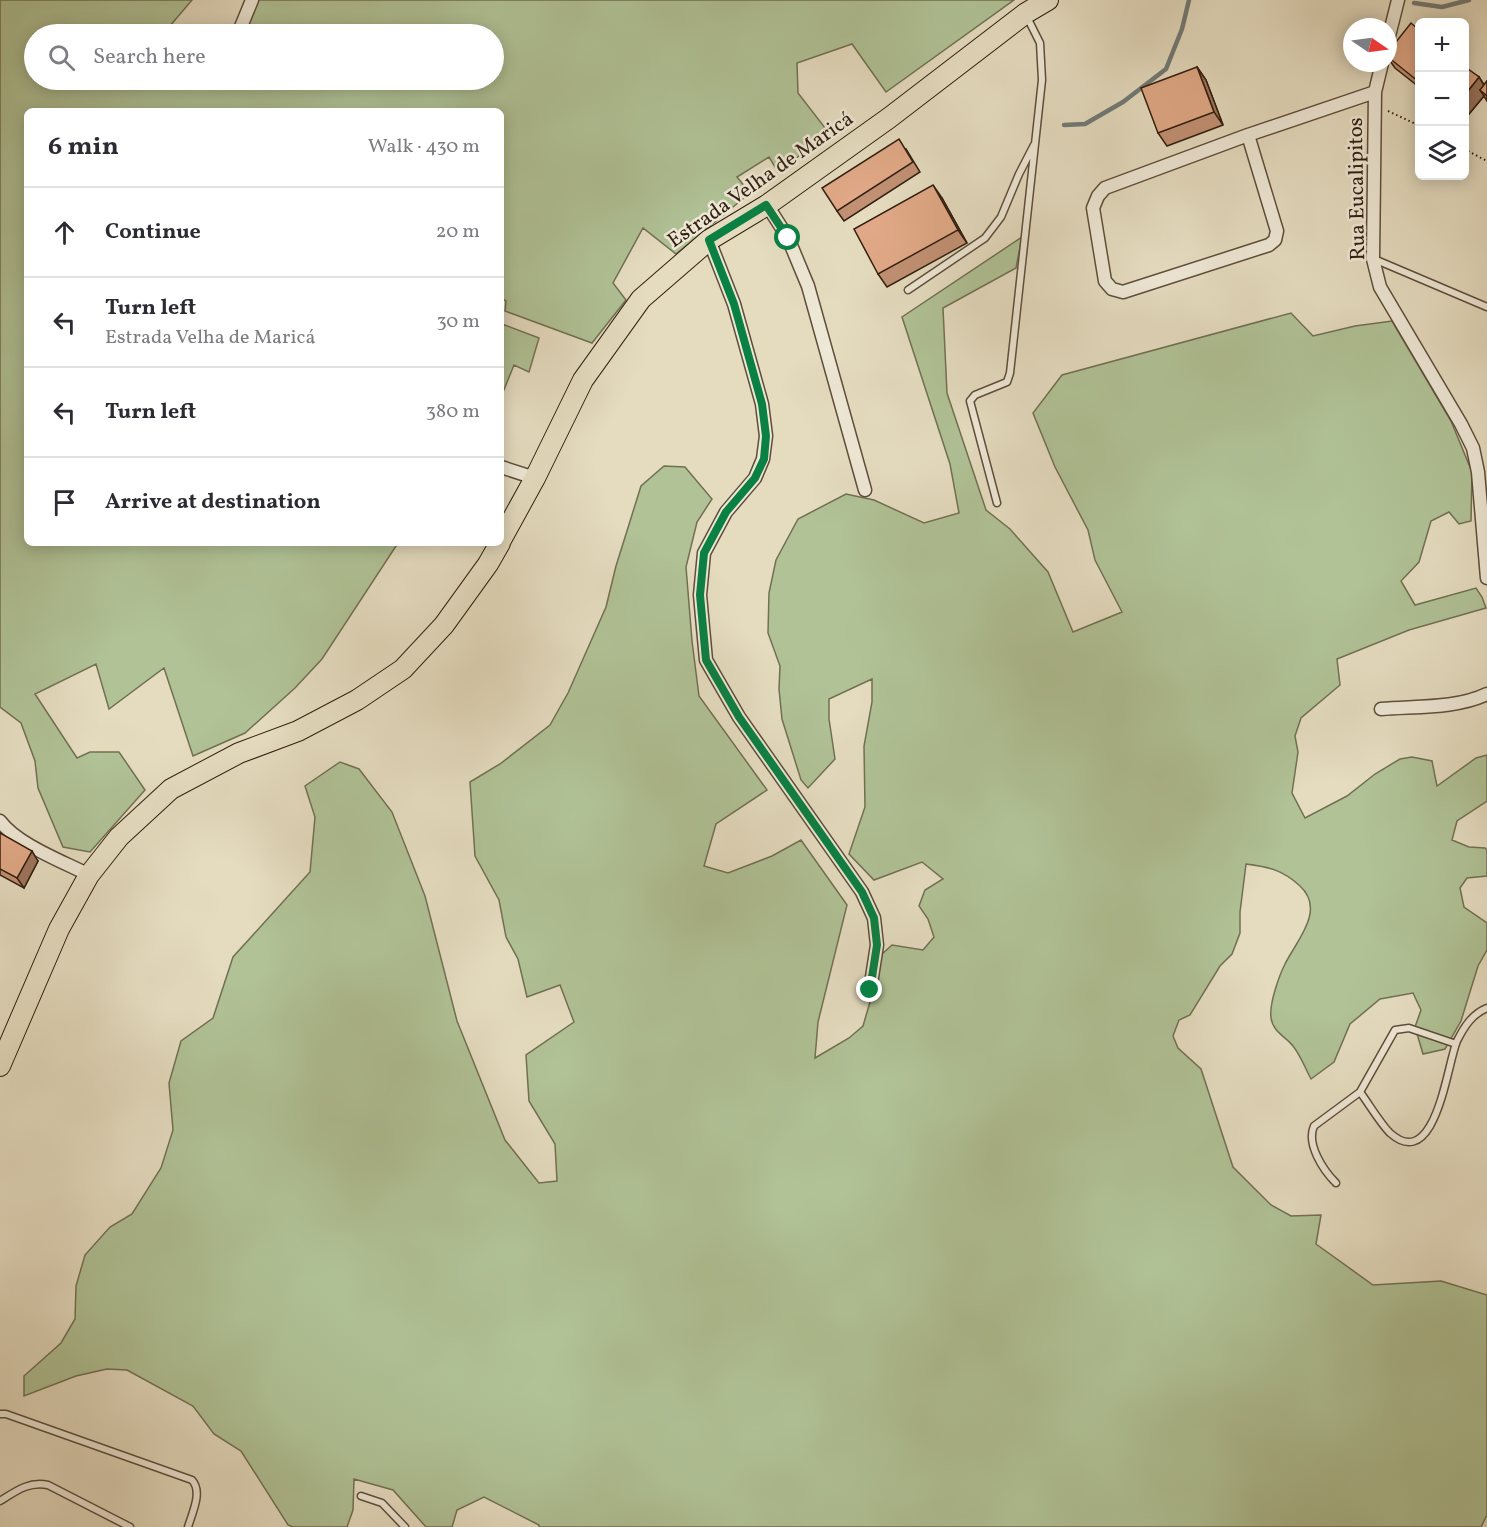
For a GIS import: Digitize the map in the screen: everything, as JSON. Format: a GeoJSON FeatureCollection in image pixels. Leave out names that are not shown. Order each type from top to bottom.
{"type":"FeatureCollection","features":[{"type":"Feature","properties":{"kind":"main road","name":"Estrada Velha de Maricá"},"geometry":{"type":"LineString","coordinates":[[504,535],[535,478],[583,380],[641,299],[709,240],[766,205],[889,118],[1026,14],[1048,0]]}},
{"type":"Feature","properties":{"kind":"main road","name":"Estrada Velha de Maricá"},"geometry":{"type":"LineString","coordinates":[[0,1066],[59,928],[89,875],[118,837],[171,789],[239,753],[308,726],[357,700],[402,669],[444,625],[488,564],[498,546]]}},
{"type":"Feature","properties":{"kind":"street"},"geometry":{"type":"LineString","coordinates":[[242,24],[252,0]]}},
{"type":"Feature","properties":{"kind":"street"},"geometry":{"type":"LineString","coordinates":[[1394,18],[1398,0]]}},
{"type":"Feature","properties":{"kind":"street","name":"Rua Eucalipitos"},"geometry":{"type":"LineString","coordinates":[[1380,72],[1375,92],[1373,259],[1380,287],[1473,448],[1478,472],[1487,578]]}},
{"type":"Feature","properties":{"kind":"street"},"geometry":{"type":"LineString","coordinates":[[1248,135],[1277,231],[1275,240],[1269,245],[1122,292],[1112,289],[1105,281],[1093,208],[1098,196],[1105,188],[1248,135],[1375,92]]}},
{"type":"Feature","properties":{"kind":"street"},"geometry":{"type":"LineString","coordinates":[[766,205],[788,238],[808,286],[865,490]]}},
{"type":"Feature","properties":{"kind":"street"},"geometry":{"type":"LineString","coordinates":[[709,240],[734,304],[762,404],[766,436],[764,459],[755,478],[726,512],[704,553],[700,595],[706,660],[739,717],[866,900],[874,918],[877,945],[870,990]]}},
{"type":"Feature","properties":{"kind":"street"},"geometry":{"type":"LineString","coordinates":[[504,468],[535,478]]}},
{"type":"Feature","properties":{"kind":"street"},"geometry":{"type":"LineString","coordinates":[[1381,709],[1456,703],[1487,694]]}},
{"type":"Feature","properties":{"kind":"street"},"geometry":{"type":"LineString","coordinates":[[0,821],[27,843],[89,875]]}},
{"type":"Feature","properties":{"kind":"lane"},"geometry":{"type":"LineString","coordinates":[[997,503],[970,401],[975,394],[1007,382],[1010,373],[1042,80],[1040,43],[1026,14]]}},
{"type":"Feature","properties":{"kind":"lane"},"geometry":{"type":"LineString","coordinates":[[908,290],[985,238],[1001,218],[1019,174],[1036,142]]}},
{"type":"Feature","properties":{"kind":"lane"},"geometry":{"type":"LineString","coordinates":[[1373,259],[1487,307]]}},
{"type":"Feature","properties":{"kind":"lane"},"geometry":{"type":"LineString","coordinates":[[1360,1092],[1389,1132],[1402,1141],[1415,1142],[1425,1134],[1441,1101],[1456,1044],[1465,1025],[1478,1012],[1487,1008]]}},
{"type":"Feature","properties":{"kind":"lane"},"geometry":{"type":"LineString","coordinates":[[1336,1183],[1328,1175],[1320,1159],[1312,1142],[1311,1133],[1314,1126],[1360,1092],[1395,1030],[1408,1028],[1456,1044]]}},
{"type":"Feature","properties":{"kind":"lane"},"geometry":{"type":"LineString","coordinates":[[0,1414],[6,1414],[192,1480],[198,1492],[188,1527]]}},
{"type":"Feature","properties":{"kind":"lane"},"geometry":{"type":"LineString","coordinates":[[0,1501],[26,1485],[36,1482],[48,1485],[130,1527]]}},
{"type":"Feature","properties":{"kind":"lane"},"geometry":{"type":"LineString","coordinates":[[361,1496],[382,1503],[405,1527]]}},
{"type":"Feature","properties":{"kind":"path"},"geometry":{"type":"LineString","coordinates":[[1375,105],[1415,124]]}},
{"type":"Feature","properties":{"kind":"path"},"geometry":{"type":"LineString","coordinates":[[1469,152],[1487,161]]}},
{"type":"Feature","properties":{"kind":"green space"},"geometry":{"type":"Polygon","coordinates":[[[0,0],[192,0],[172,24],[24,24],[24,90],[504,90],[504,24],[237,24],[247,0],[1014,0],[886,92],[852,44],[797,63],[798,93],[829,133],[778,172],[769,157],[737,177],[750,193],[676,254],[643,228],[613,283],[626,300],[592,343],[505,311],[504,108],[24,108],[24,546],[396,546],[322,659],[295,688],[245,733],[193,756],[164,668],[109,709],[96,664],[35,694],[77,758],[90,752],[119,752],[145,790],[90,852],[63,847],[38,788],[35,761],[21,723],[0,707],[0,0]]]}},
{"type":"Feature","properties":{"kind":"green space"},"geometry":{"type":"Polygon","coordinates":[[[1022,237],[1016,268],[943,308],[947,393],[986,510],[1010,529],[1048,572],[1073,632],[1122,612],[1095,560],[1088,530],[1055,467],[1033,413],[1062,375],[1291,313],[1313,336],[1355,326],[1392,321],[1451,421],[1472,472],[1471,521],[1459,524],[1449,512],[1431,521],[1419,562],[1401,581],[1415,605],[1476,588],[1486,608],[1409,630],[1337,659],[1340,685],[1301,718],[1295,736],[1298,752],[1292,793],[1305,818],[1347,796],[1375,774],[1400,759],[1412,757],[1432,761],[1437,786],[1476,758],[1487,755],[1487,801],[1457,821],[1452,840],[1469,847],[1487,850],[1487,876],[1467,878],[1460,888],[1464,907],[1487,923],[1487,950],[1478,966],[1461,1021],[1445,1049],[1423,1054],[1415,1027],[1421,1010],[1413,993],[1380,999],[1350,1024],[1334,1062],[1311,1079],[1296,1050],[1274,1027],[1271,1018],[1273,998],[1280,976],[1310,915],[1307,895],[1288,876],[1269,868],[1246,864],[1240,912],[1240,933],[1232,954],[1220,966],[1190,1015],[1179,1020],[1173,1036],[1178,1048],[1201,1069],[1233,1167],[1271,1205],[1291,1216],[1321,1215],[1316,1244],[1373,1285],[1441,1281],[1487,1295],[1487,1515],[1481,1527],[539,1527],[484,1497],[457,1510],[452,1527],[426,1527],[393,1490],[354,1479],[353,1510],[347,1527],[293,1527],[288,1525],[241,1451],[214,1434],[193,1406],[127,1370],[107,1369],[76,1376],[24,1396],[24,1376],[61,1343],[75,1319],[76,1286],[85,1255],[110,1227],[132,1214],[161,1168],[173,1130],[169,1083],[181,1041],[213,1018],[233,957],[310,872],[315,817],[305,786],[340,762],[359,769],[392,812],[425,896],[457,1021],[505,1140],[539,1183],[557,1181],[555,1144],[529,1101],[526,1055],[574,1022],[560,985],[527,997],[518,959],[506,937],[499,900],[475,856],[470,782],[500,764],[550,725],[568,693],[606,607],[641,486],[664,466],[685,467],[712,499],[697,522],[686,567],[699,696],[767,790],[716,824],[704,866],[728,873],[772,856],[801,840],[847,905],[818,1022],[815,1058],[849,1038],[863,1026],[881,955],[892,945],[923,950],[934,937],[928,919],[919,906],[925,890],[943,879],[922,862],[874,880],[849,854],[865,807],[864,746],[872,702],[872,679],[829,699],[829,719],[835,759],[808,788],[801,780],[782,719],[779,689],[780,666],[768,633],[769,593],[776,560],[798,519],[846,494],[874,500],[924,523],[959,513],[950,464],[902,317],[1022,237]]]}},
{"type":"Feature","properties":{"kind":"green space"},"geometry":{"type":"Polygon","coordinates":[[[504,325],[539,338],[529,372],[514,365],[504,390],[504,325]]]}},
{"type":"Feature","properties":{"kind":"building"},"geometry":{"type":"Polygon","coordinates":[[[1411,23],[1415,26],[1415,79],[1397,64],[1397,41],[1411,23]]]}},
{"type":"Feature","properties":{"kind":"building"},"geometry":{"type":"Polygon","coordinates":[[[1197,67],[1214,112],[1158,133],[1141,88],[1197,67]]]}},
{"type":"Feature","properties":{"kind":"building"},"geometry":{"type":"Polygon","coordinates":[[[1469,70],[1479,77],[1469,90],[1469,70]]]}},
{"type":"Feature","properties":{"kind":"building"},"geometry":{"type":"Polygon","coordinates":[[[1487,81],[1487,96],[1480,90],[1487,81]]]}},
{"type":"Feature","properties":{"kind":"building"},"geometry":{"type":"Polygon","coordinates":[[[899,139],[913,162],[837,211],[822,188],[899,139]]]}},
{"type":"Feature","properties":{"kind":"building"},"geometry":{"type":"Polygon","coordinates":[[[933,185],[958,230],[878,274],[854,229],[933,185]]]}},
{"type":"Feature","properties":{"kind":"building"},"geometry":{"type":"Polygon","coordinates":[[[0,833],[32,851],[17,878],[0,869],[0,833]]]}},
{"type":"Feature","properties":{"kind":"waterway"},"geometry":{"type":"LineString","coordinates":[[1064,125],[1085,124],[1123,102],[1166,69],[1182,29],[1189,0]]}},
{"type":"Feature","properties":{"kind":"waterway"},"geometry":{"type":"LineString","coordinates":[[1414,3],[1442,7],[1469,0]]}},
{"type":"Feature","properties":{"kind":"route"},"geometry":{"type":"LineString","coordinates":[[788,238],[766,205],[709,240],[734,304],[762,404],[766,436],[764,459],[755,478],[726,512],[704,553],[700,595],[706,660],[739,717],[862,892],[874,918],[877,945],[870,990]]}}]}
